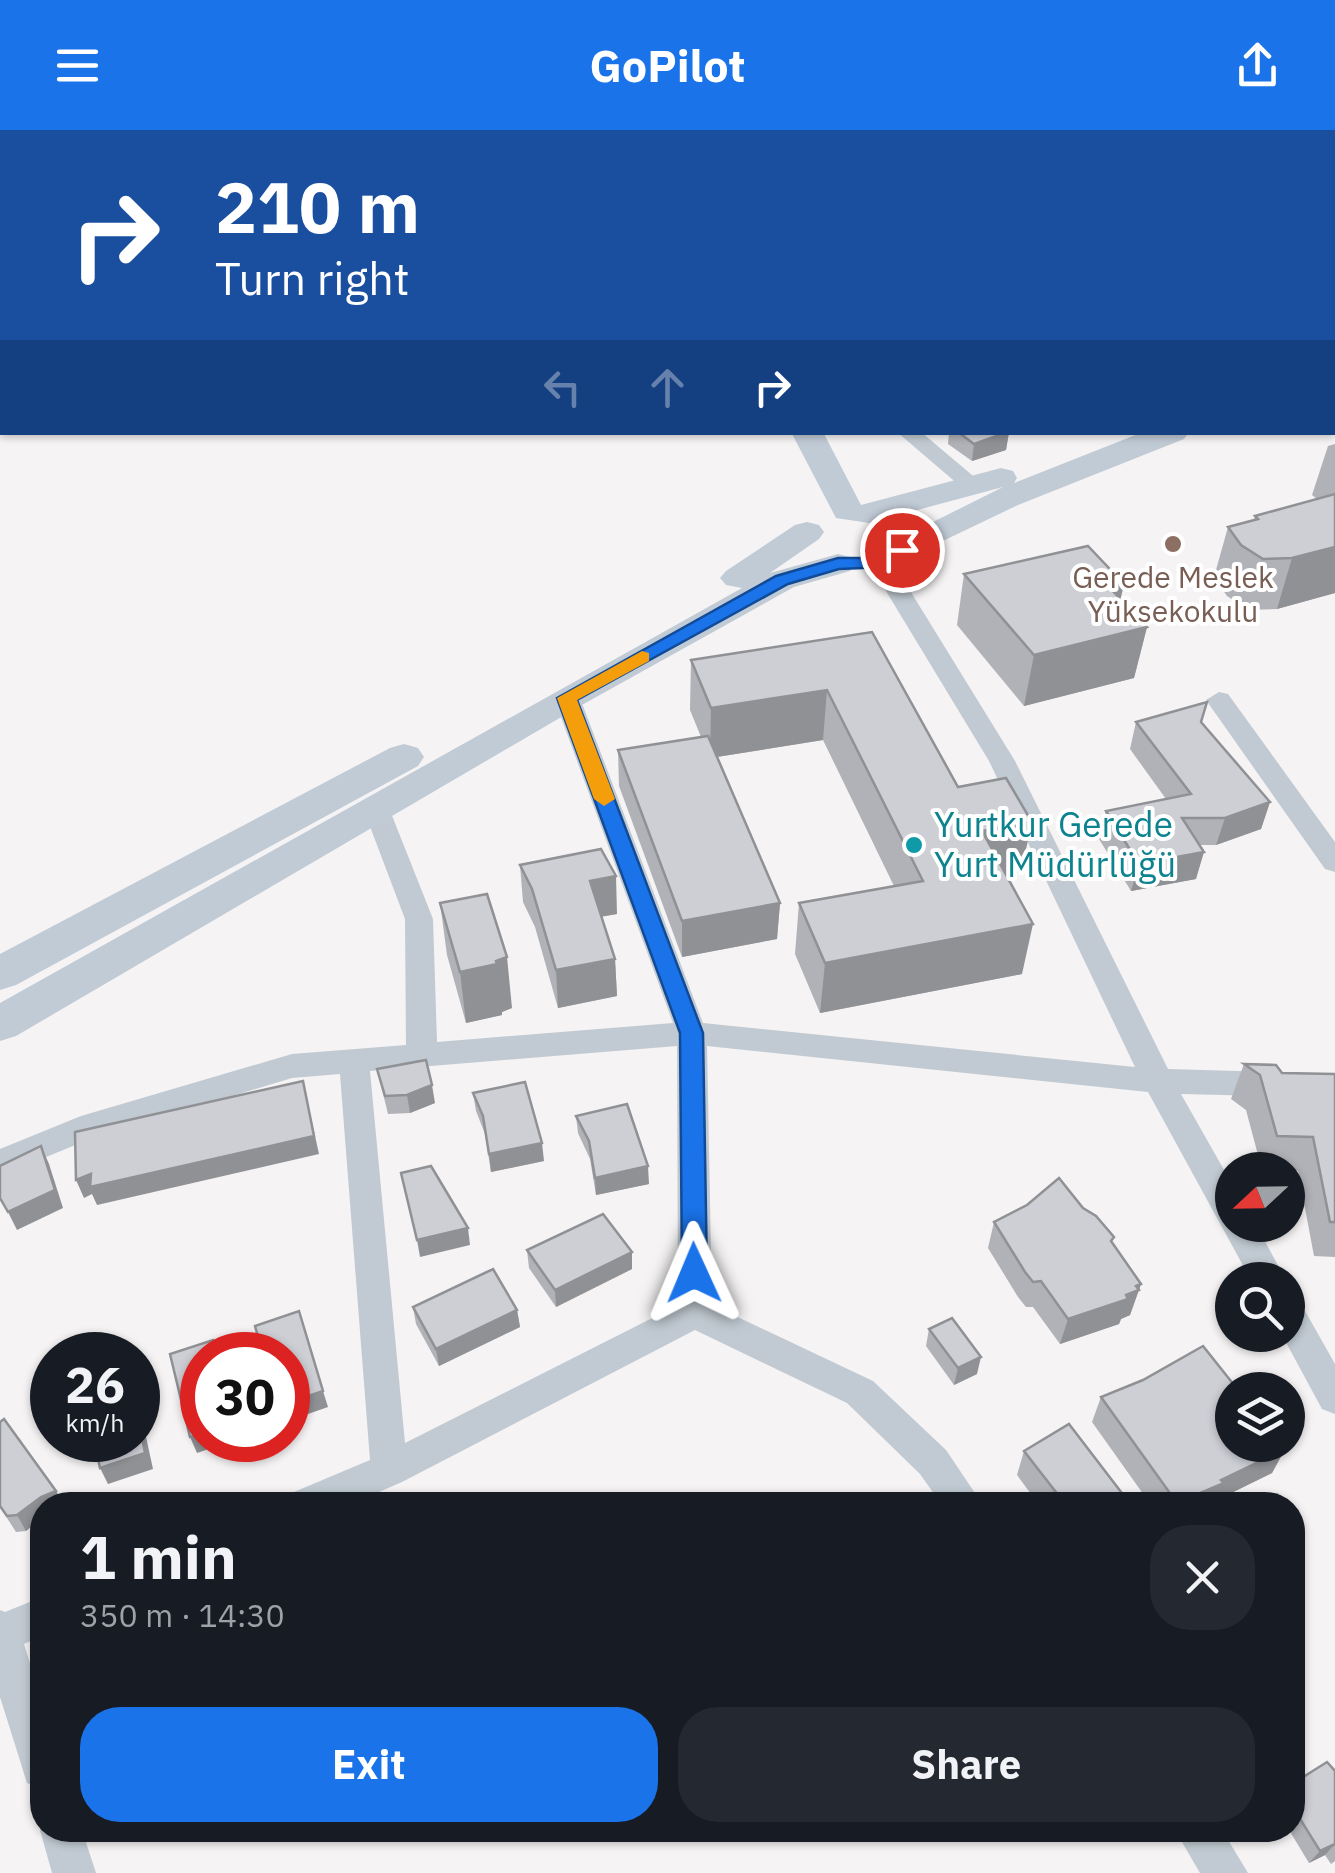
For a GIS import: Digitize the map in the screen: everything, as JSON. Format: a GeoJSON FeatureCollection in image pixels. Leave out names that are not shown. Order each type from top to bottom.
{"type":"FeatureCollection","features":[{"type":"Feature","properties":{"kind":"street"},"geometry":{"type":"LineString","coordinates":[[809,435],[859,512],[895,524],[902,532],[891,557]]}},
{"type":"Feature","properties":{"kind":"street"},"geometry":{"type":"LineString","coordinates":[[911,435],[974,486]]}},
{"type":"Feature","properties":{"kind":"street"},"geometry":{"type":"LineString","coordinates":[[0,974],[754,570],[808,532],[821,518],[974,486],[1121,435]]}},
{"type":"Feature","properties":{"kind":"street"},"geometry":{"type":"LineString","coordinates":[[0,1024],[567,698],[782,580],[838,564],[891,557],[1006,498],[1165,435]]}},
{"type":"Feature","properties":{"kind":"street"},"geometry":{"type":"LineString","coordinates":[[808,532],[813,550],[838,564]]}},
{"type":"Feature","properties":{"kind":"street"},"geometry":{"type":"LineString","coordinates":[[891,557],[1002,761],[1158,1080],[1215,1183]]}},
{"type":"Feature","properties":{"kind":"street"},"geometry":{"type":"LineString","coordinates":[[567,698],[692,1033],[695,1313]]}},
{"type":"Feature","properties":{"kind":"street"},"geometry":{"type":"LineString","coordinates":[[1219,700],[1335,862]]}},
{"type":"Feature","properties":{"kind":"street"},"geometry":{"type":"LineString","coordinates":[[376,808],[419,919],[422,1056]]}},
{"type":"Feature","properties":{"kind":"street"},"geometry":{"type":"LineString","coordinates":[[0,1163],[81,1129],[292,1066],[692,1033],[1158,1080],[1335,1086]]}},
{"type":"Feature","properties":{"kind":"street"},"geometry":{"type":"LineString","coordinates":[[354,1061],[389,1470]]}},
{"type":"Feature","properties":{"kind":"street"},"geometry":{"type":"LineString","coordinates":[[337,1492],[389,1470],[695,1313]]}},
{"type":"Feature","properties":{"kind":"street"},"geometry":{"type":"LineString","coordinates":[[695,1313],[860,1392],[933,1462],[955,1492]]}},
{"type":"Feature","properties":{"kind":"street"},"geometry":{"type":"LineString","coordinates":[[1305,1343],[1335,1398]]}},
{"type":"Feature","properties":{"kind":"street"},"geometry":{"type":"LineString","coordinates":[[30,1621],[1,1632],[30,1728]]}},
{"type":"Feature","properties":{"kind":"street"},"geometry":{"type":"LineString","coordinates":[[65,1842],[74,1873]]}},
{"type":"Feature","properties":{"kind":"street"},"geometry":{"type":"LineString","coordinates":[[1204,1842],[1226,1873]]}},
{"type":"Feature","properties":{"kind":"building"},"geometry":{"type":"Polygon","coordinates":[[[962,435],[1000,435],[974,444],[962,435]]]}},
{"type":"Feature","properties":{"kind":"building"},"geometry":{"type":"Polygon","coordinates":[[[1335,494],[1335,547],[1292,558],[1263,559],[1241,545],[1228,527],[1258,519],[1255,516],[1335,494]]]}},
{"type":"Feature","properties":{"kind":"building"},"geometry":{"type":"Polygon","coordinates":[[[1088,546],[1124,584],[1109,587],[1147,627],[1034,655],[964,574],[1088,546]]]}},
{"type":"Feature","properties":{"kind":"building"},"geometry":{"type":"Polygon","coordinates":[[[872,632],[958,787],[1006,778],[1032,822],[982,831],[1033,924],[825,963],[799,903],[923,881],[827,690],[711,708],[691,660],[872,632]]]}},
{"type":"Feature","properties":{"kind":"building"},"geometry":{"type":"Polygon","coordinates":[[[1207,702],[1201,722],[1270,802],[1225,818],[1182,818],[1204,852],[1139,864],[1106,811],[1191,794],[1136,722],[1207,702]]]}},
{"type":"Feature","properties":{"kind":"building"},"geometry":{"type":"Polygon","coordinates":[[[708,736],[780,903],[682,921],[618,750],[708,736]]]}},
{"type":"Feature","properties":{"kind":"building"},"geometry":{"type":"Polygon","coordinates":[[[601,849],[616,876],[590,881],[615,959],[556,970],[532,889],[520,865],[601,849]]]}},
{"type":"Feature","properties":{"kind":"building"},"geometry":{"type":"Polygon","coordinates":[[[487,894],[507,957],[496,961],[497,964],[460,972],[440,903],[487,894]]]}},
{"type":"Feature","properties":{"kind":"building"},"geometry":{"type":"Polygon","coordinates":[[[426,1060],[432,1085],[407,1095],[385,1096],[377,1069],[426,1060]]]}},
{"type":"Feature","properties":{"kind":"building"},"geometry":{"type":"Polygon","coordinates":[[[1244,1064],[1276,1065],[1282,1073],[1335,1074],[1335,1222],[1330,1222],[1313,1137],[1277,1136],[1260,1075],[1244,1064]]]}},
{"type":"Feature","properties":{"kind":"building"},"geometry":{"type":"Polygon","coordinates":[[[303,1081],[314,1136],[90,1187],[91,1174],[76,1180],[75,1132],[303,1081]]]}},
{"type":"Feature","properties":{"kind":"building"},"geometry":{"type":"Polygon","coordinates":[[[525,1082],[542,1143],[489,1154],[483,1116],[473,1093],[525,1082]]]}},
{"type":"Feature","properties":{"kind":"building"},"geometry":{"type":"Polygon","coordinates":[[[627,1104],[648,1166],[595,1178],[589,1141],[576,1116],[627,1104]]]}},
{"type":"Feature","properties":{"kind":"building"},"geometry":{"type":"Polygon","coordinates":[[[41,1146],[55,1190],[8,1212],[0,1198],[0,1166],[41,1146]]]}},
{"type":"Feature","properties":{"kind":"building"},"geometry":{"type":"Polygon","coordinates":[[[431,1166],[468,1228],[417,1240],[401,1173],[431,1166]]]}},
{"type":"Feature","properties":{"kind":"building"},"geometry":{"type":"Polygon","coordinates":[[[1059,1178],[1114,1237],[1111,1241],[1141,1284],[1136,1286],[1139,1290],[1126,1295],[1128,1299],[1068,1319],[1041,1281],[1033,1282],[1025,1272],[994,1222],[1027,1205],[1059,1178]]]}},
{"type":"Feature","properties":{"kind":"building"},"geometry":{"type":"Polygon","coordinates":[[[603,1214],[632,1252],[555,1290],[527,1250],[603,1214]]]}},
{"type":"Feature","properties":{"kind":"building"},"geometry":{"type":"Polygon","coordinates":[[[493,1269],[517,1310],[436,1349],[413,1307],[493,1269]]]}},
{"type":"Feature","properties":{"kind":"building"},"geometry":{"type":"Polygon","coordinates":[[[299,1311],[305,1332],[257,1332],[255,1326],[299,1311]]]}},
{"type":"Feature","properties":{"kind":"building"},"geometry":{"type":"Polygon","coordinates":[[[952,1318],[981,1357],[958,1368],[929,1329],[952,1318]]]}},
{"type":"Feature","properties":{"kind":"building"},"geometry":{"type":"Polygon","coordinates":[[[1203,1346],[1224,1372],[1215,1372],[1215,1462],[1258,1462],[1203,1492],[1169,1492],[1101,1397],[1143,1380],[1203,1346]]]}},
{"type":"Feature","properties":{"kind":"building"},"geometry":{"type":"Polygon","coordinates":[[[310,1348],[323,1391],[310,1395],[310,1348]]]}},
{"type":"Feature","properties":{"kind":"building"},"geometry":{"type":"Polygon","coordinates":[[[180,1351],[180,1396],[170,1354],[180,1351]]]}},
{"type":"Feature","properties":{"kind":"building"},"geometry":{"type":"Polygon","coordinates":[[[4,1419],[30,1455],[30,1462],[35,1462],[56,1491],[30,1492],[30,1505],[17,1515],[7,1516],[0,1506],[0,1422],[4,1419]]]}},
{"type":"Feature","properties":{"kind":"building"},"geometry":{"type":"Polygon","coordinates":[[[1069,1424],[1121,1492],[1056,1492],[1024,1451],[1069,1424]]]}},
{"type":"Feature","properties":{"kind":"building"},"geometry":{"type":"Polygon","coordinates":[[[1327,1762],[1335,1771],[1335,1844],[1320,1851],[1305,1827],[1305,1776],[1327,1762]]]}},
{"type":"Feature","properties":{"kind":"slow traffic"},"geometry":{"type":"LineString","coordinates":[[604,799],[567,698],[642,657]]}},
{"type":"Feature","properties":{"kind":"place","name":"Gerede Meslek Yüksekokulu"},"geometry":{"type":"Point","coordinates":[1173,544]}},
{"type":"Feature","properties":{"kind":"place","name":"Yurtkur Gerede Yurt Müdürlüğü"},"geometry":{"type":"Point","coordinates":[914,845]}},
{"type":"Feature","properties":{"kind":"route"},"geometry":{"type":"LineString","coordinates":[[694,1273],[692,1033],[567,698],[782,580],[838,564],[881,564],[902,550]]}}]}
